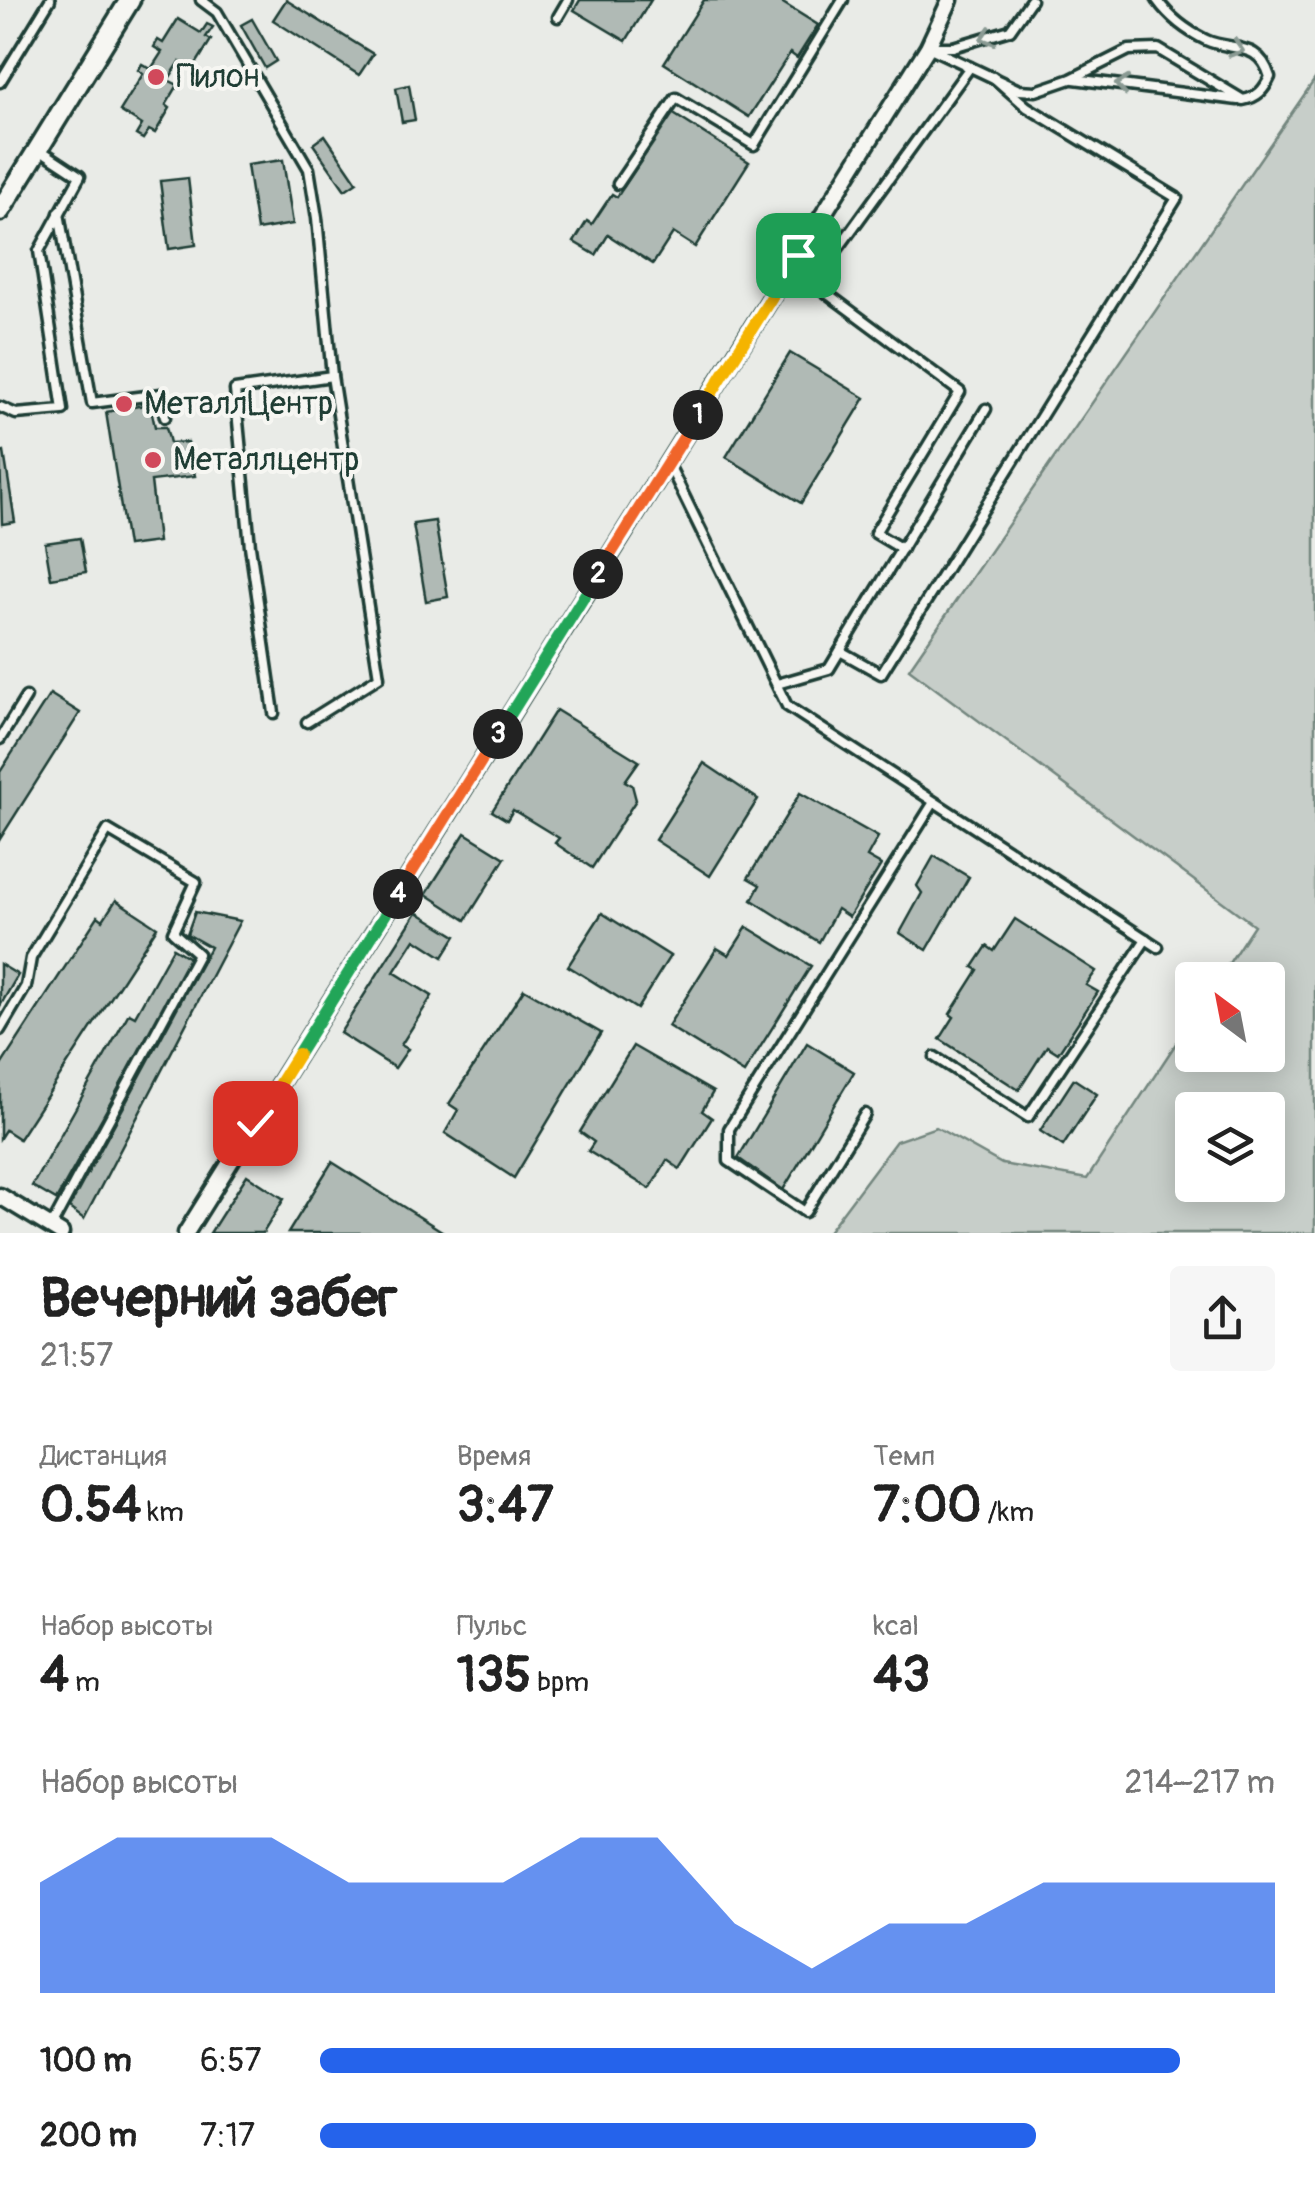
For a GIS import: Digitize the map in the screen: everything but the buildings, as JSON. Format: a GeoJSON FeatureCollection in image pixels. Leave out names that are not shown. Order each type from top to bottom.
{"type":"FeatureCollection","features":[{"type":"Feature","properties":{"kind":"street"},"geometry":{"type":"LineString","coordinates":[[0,211],[130,0]]}},
{"type":"Feature","properties":{"kind":"street"},"geometry":{"type":"LineString","coordinates":[[186,1233],[928,47],[950,0]]}},
{"type":"Feature","properties":{"kind":"street"},"geometry":{"type":"LineString","coordinates":[[0,1196],[56,1230]]}},
{"type":"Feature","properties":{"kind":"lane"},"geometry":{"type":"LineString","coordinates":[[0,82],[50,0]]}},
{"type":"Feature","properties":{"kind":"lane"},"geometry":{"type":"LineString","coordinates":[[201,0],[216,12],[309,169],[332,376],[380,677],[307,722]]}},
{"type":"Feature","properties":{"kind":"lane"},"geometry":{"type":"LineString","coordinates":[[558,17],[568,0]]}},
{"type":"Feature","properties":{"kind":"lane"},"geometry":{"type":"LineString","coordinates":[[618,184],[676,98],[754,145],[842,0]]}},
{"type":"Feature","properties":{"kind":"lane"},"geometry":{"type":"LineString","coordinates":[[928,47],[953,47],[1010,30],[1031,0]]}},
{"type":"Feature","properties":{"kind":"lane"},"geometry":{"type":"LineString","coordinates":[[1071,79],[1243,100],[1264,90],[1270,76],[1266,63],[1245,48],[1209,42],[1171,19],[1157,0]]}},
{"type":"Feature","properties":{"kind":"lane"},"geometry":{"type":"LineString","coordinates":[[928,47],[1019,90],[1036,90],[1071,79],[1129,50],[1158,49],[1243,100]]}},
{"type":"Feature","properties":{"kind":"lane"},"geometry":{"type":"LineString","coordinates":[[902,549],[875,533],[960,392],[813,283],[970,67]]}},
{"type":"Feature","properties":{"kind":"lane"},"geometry":{"type":"LineString","coordinates":[[840,651],[882,674],[1177,198],[1027,107],[993,77]]}},
{"type":"Feature","properties":{"kind":"lane"},"geometry":{"type":"LineString","coordinates":[[0,406],[16,414],[63,410],[38,250],[80,176],[38,148]]}},
{"type":"Feature","properties":{"kind":"lane"},"geometry":{"type":"LineString","coordinates":[[60,213],[92,403],[162,394],[165,416]]}},
{"type":"Feature","properties":{"kind":"lane"},"geometry":{"type":"LineString","coordinates":[[274,714],[250,546],[235,390],[332,376]]}},
{"type":"Feature","properties":{"kind":"lane"},"geometry":{"type":"LineString","coordinates":[[776,684],[830,669],[986,409]]}},
{"type":"Feature","properties":{"kind":"lane"},"geometry":{"type":"LineString","coordinates":[[668,462],[787,706],[1158,946]]}},
{"type":"Feature","properties":{"kind":"lane"},"geometry":{"type":"LineString","coordinates":[[0,738],[26,697]]}},
{"type":"Feature","properties":{"kind":"lane"},"geometry":{"type":"LineString","coordinates":[[865,1114],[804,1212],[729,1162],[729,1129],[934,802]]}},
{"type":"Feature","properties":{"kind":"lane"},"geometry":{"type":"LineString","coordinates":[[0,1030],[26,986],[31,958],[108,830],[196,882],[174,932],[198,954],[56,1230]]}},
{"type":"Feature","properties":{"kind":"lane"},"geometry":{"type":"LineString","coordinates":[[935,1057],[1028,1118],[1146,939]]}},
{"type":"Feature","properties":{"kind":"shaded area"},"geometry":{"type":"Polygon","coordinates":[[[1315,79],[1315,1233],[827,1233],[896,1141],[936,1127],[1002,1164],[1087,1179],[1175,1045],[1175,1072],[1285,1072],[1285,962],[1230,962],[1254,925],[909,669],[1315,79]]]}},
{"type":"Feature","properties":{"kind":"place","name":"Пилон"},"geometry":{"type":"Point","coordinates":[156,77]}},
{"type":"Feature","properties":{"kind":"place","name":"МеталлЦентр"},"geometry":{"type":"Point","coordinates":[124,404]}},
{"type":"Feature","properties":{"kind":"place","name":"Металлцентр"},"geometry":{"type":"Point","coordinates":[153,460]}},
{"type":"Feature","properties":{"kind":"route"},"geometry":{"type":"LineString","coordinates":[[255,1123],[798,255]]}}]}
